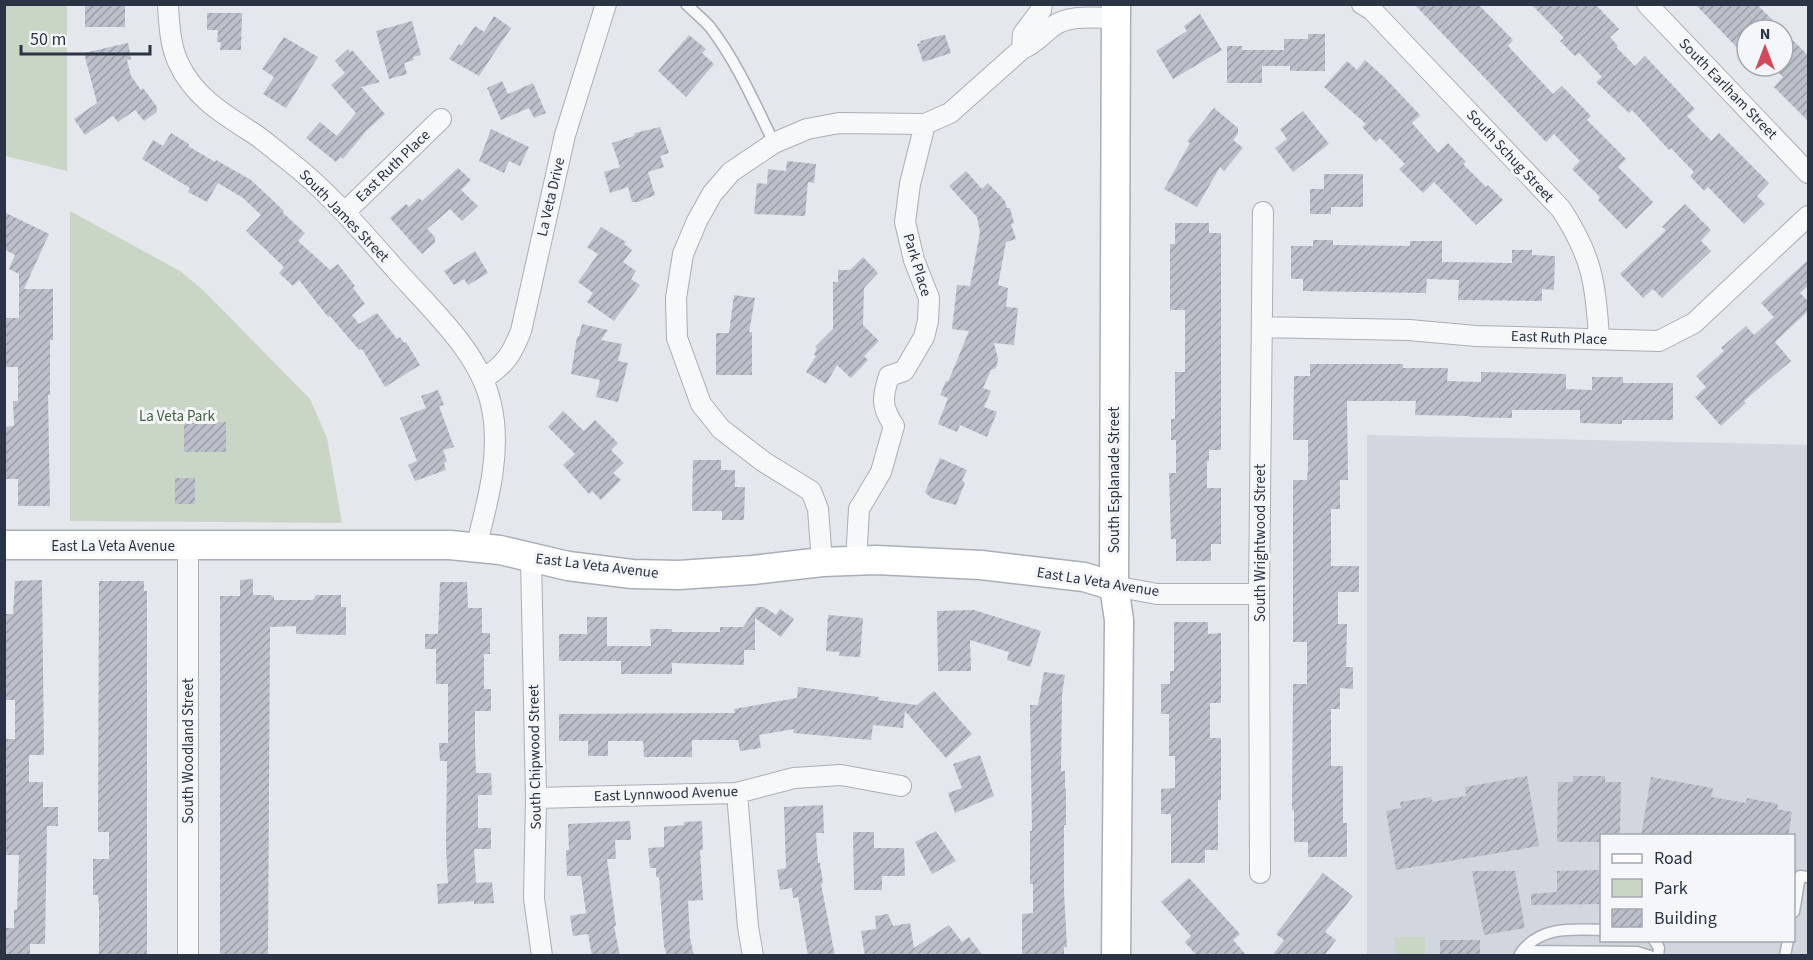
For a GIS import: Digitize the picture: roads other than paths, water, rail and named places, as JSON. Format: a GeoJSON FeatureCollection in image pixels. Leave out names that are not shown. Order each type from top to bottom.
{"type":"FeatureCollection","features":[{"type":"Feature","properties":{"kind":"street","name":"South James Street"},"geometry":{"type":"LineString","coordinates":[[168,4],[169,28],[178,62],[193,87],[215,109],[292,163],[345,212],[450,330],[483,379],[491,403],[495,440],[494,469],[476,547]]}},
{"type":"Feature","properties":{"kind":"street","name":"La Veta Drive"},"geometry":{"type":"LineString","coordinates":[[483,379],[499,369],[507,359],[521,331],[565,135],[606,4]]}},
{"type":"Feature","properties":{"kind":"street","name":"South Schug Street"},"geometry":{"type":"LineString","coordinates":[[1362,4],[1372,10],[1561,209],[1576,232],[1589,262],[1597,299],[1599,339]]}},
{"type":"Feature","properties":{"kind":"street","name":"South Earlham Street"},"geometry":{"type":"LineString","coordinates":[[1647,4],[1809,173]]}},
{"type":"Feature","properties":{"kind":"street"},"geometry":{"type":"LineString","coordinates":[[1022,49],[1023,34],[1042,6]]}},
{"type":"Feature","properties":{"kind":"street"},"geometry":{"type":"LineString","coordinates":[[822,562],[818,509],[811,491],[764,462],[721,429],[701,404],[677,338],[675,298],[683,254],[697,220],[712,194],[731,172],[774,143],[807,129],[839,123],[925,124],[950,113],[1022,49],[1034,44],[1056,24],[1116,11]]}},
{"type":"Feature","properties":{"kind":"street","name":"South Esplanade Street"},"geometry":{"type":"LineString","coordinates":[[1116,11],[1114,585],[1119,620],[1116,956]]}},
{"type":"Feature","properties":{"kind":"street","name":"East Ruth Place"},"geometry":{"type":"LineString","coordinates":[[345,212],[441,119]]}},
{"type":"Feature","properties":{"kind":"street","name":"Park Place"},"geometry":{"type":"LineString","coordinates":[[856,560],[859,509],[881,472],[894,426],[884,411],[883,394],[889,376],[903,371],[924,337],[928,321],[929,298],[914,260],[905,222],[910,184],[925,124]]}},
{"type":"Feature","properties":{"kind":"street","name":"South Wrightwood Street"},"geometry":{"type":"LineString","coordinates":[[1260,873],[1259,594],[1263,213]]}},
{"type":"Feature","properties":{"kind":"street","name":"East Ruth Place"},"geometry":{"type":"LineString","coordinates":[[1262,327],[1409,330],[1476,336],[1659,341],[1694,323],[1809,216]]}},
{"type":"Feature","properties":{"kind":"street","name":"East La Veta Avenue"},"geometry":{"type":"LineString","coordinates":[[4,545],[381,544],[476,547],[500,550],[568,566],[632,574],[679,575],[856,560],[981,565],[1084,577],[1157,594],[1259,594]]}},
{"type":"Feature","properties":{"kind":"street","name":"South Woodland Street"},"geometry":{"type":"LineString","coordinates":[[188,546],[188,956]]}},
{"type":"Feature","properties":{"kind":"street","name":"South Chipwood Street"},"geometry":{"type":"LineString","coordinates":[[531,559],[536,798],[534,898],[542,956]]}},
{"type":"Feature","properties":{"kind":"street","name":"East Lynnwood Avenue"},"geometry":{"type":"LineString","coordinates":[[536,798],[737,793],[794,777],[841,775],[901,786]]}},
{"type":"Feature","properties":{"kind":"street"},"geometry":{"type":"LineString","coordinates":[[737,793],[748,927],[753,956]]}},
{"type":"Feature","properties":{"kind":"lane"},"geometry":{"type":"LineString","coordinates":[[686,4],[708,25],[720,42],[743,81],[774,143]]}},
{"type":"Feature","properties":{"kind":"lane"},"geometry":{"type":"LineString","coordinates":[[1042,6],[1056,24]]}},
{"type":"Feature","properties":{"kind":"lane"},"geometry":{"type":"LineString","coordinates":[[1795,906],[1800,876],[1809,877]]}},
{"type":"Feature","properties":{"kind":"lane"},"geometry":{"type":"LineString","coordinates":[[1521,953],[1530,942],[1542,934],[1556,930],[1600,930]]}},
{"type":"Feature","properties":{"kind":"lane"},"geometry":{"type":"LineString","coordinates":[[1655,942],[1659,948],[1658,956]]}},
{"type":"Feature","properties":{"kind":"lane"},"geometry":{"type":"LineString","coordinates":[[1521,953],[1637,952],[1650,956]]}},
{"type":"Feature","properties":{"kind":"park label","name":"La Veta Park"},"geometry":{"type":"Point","coordinates":[177,416]}}]}
